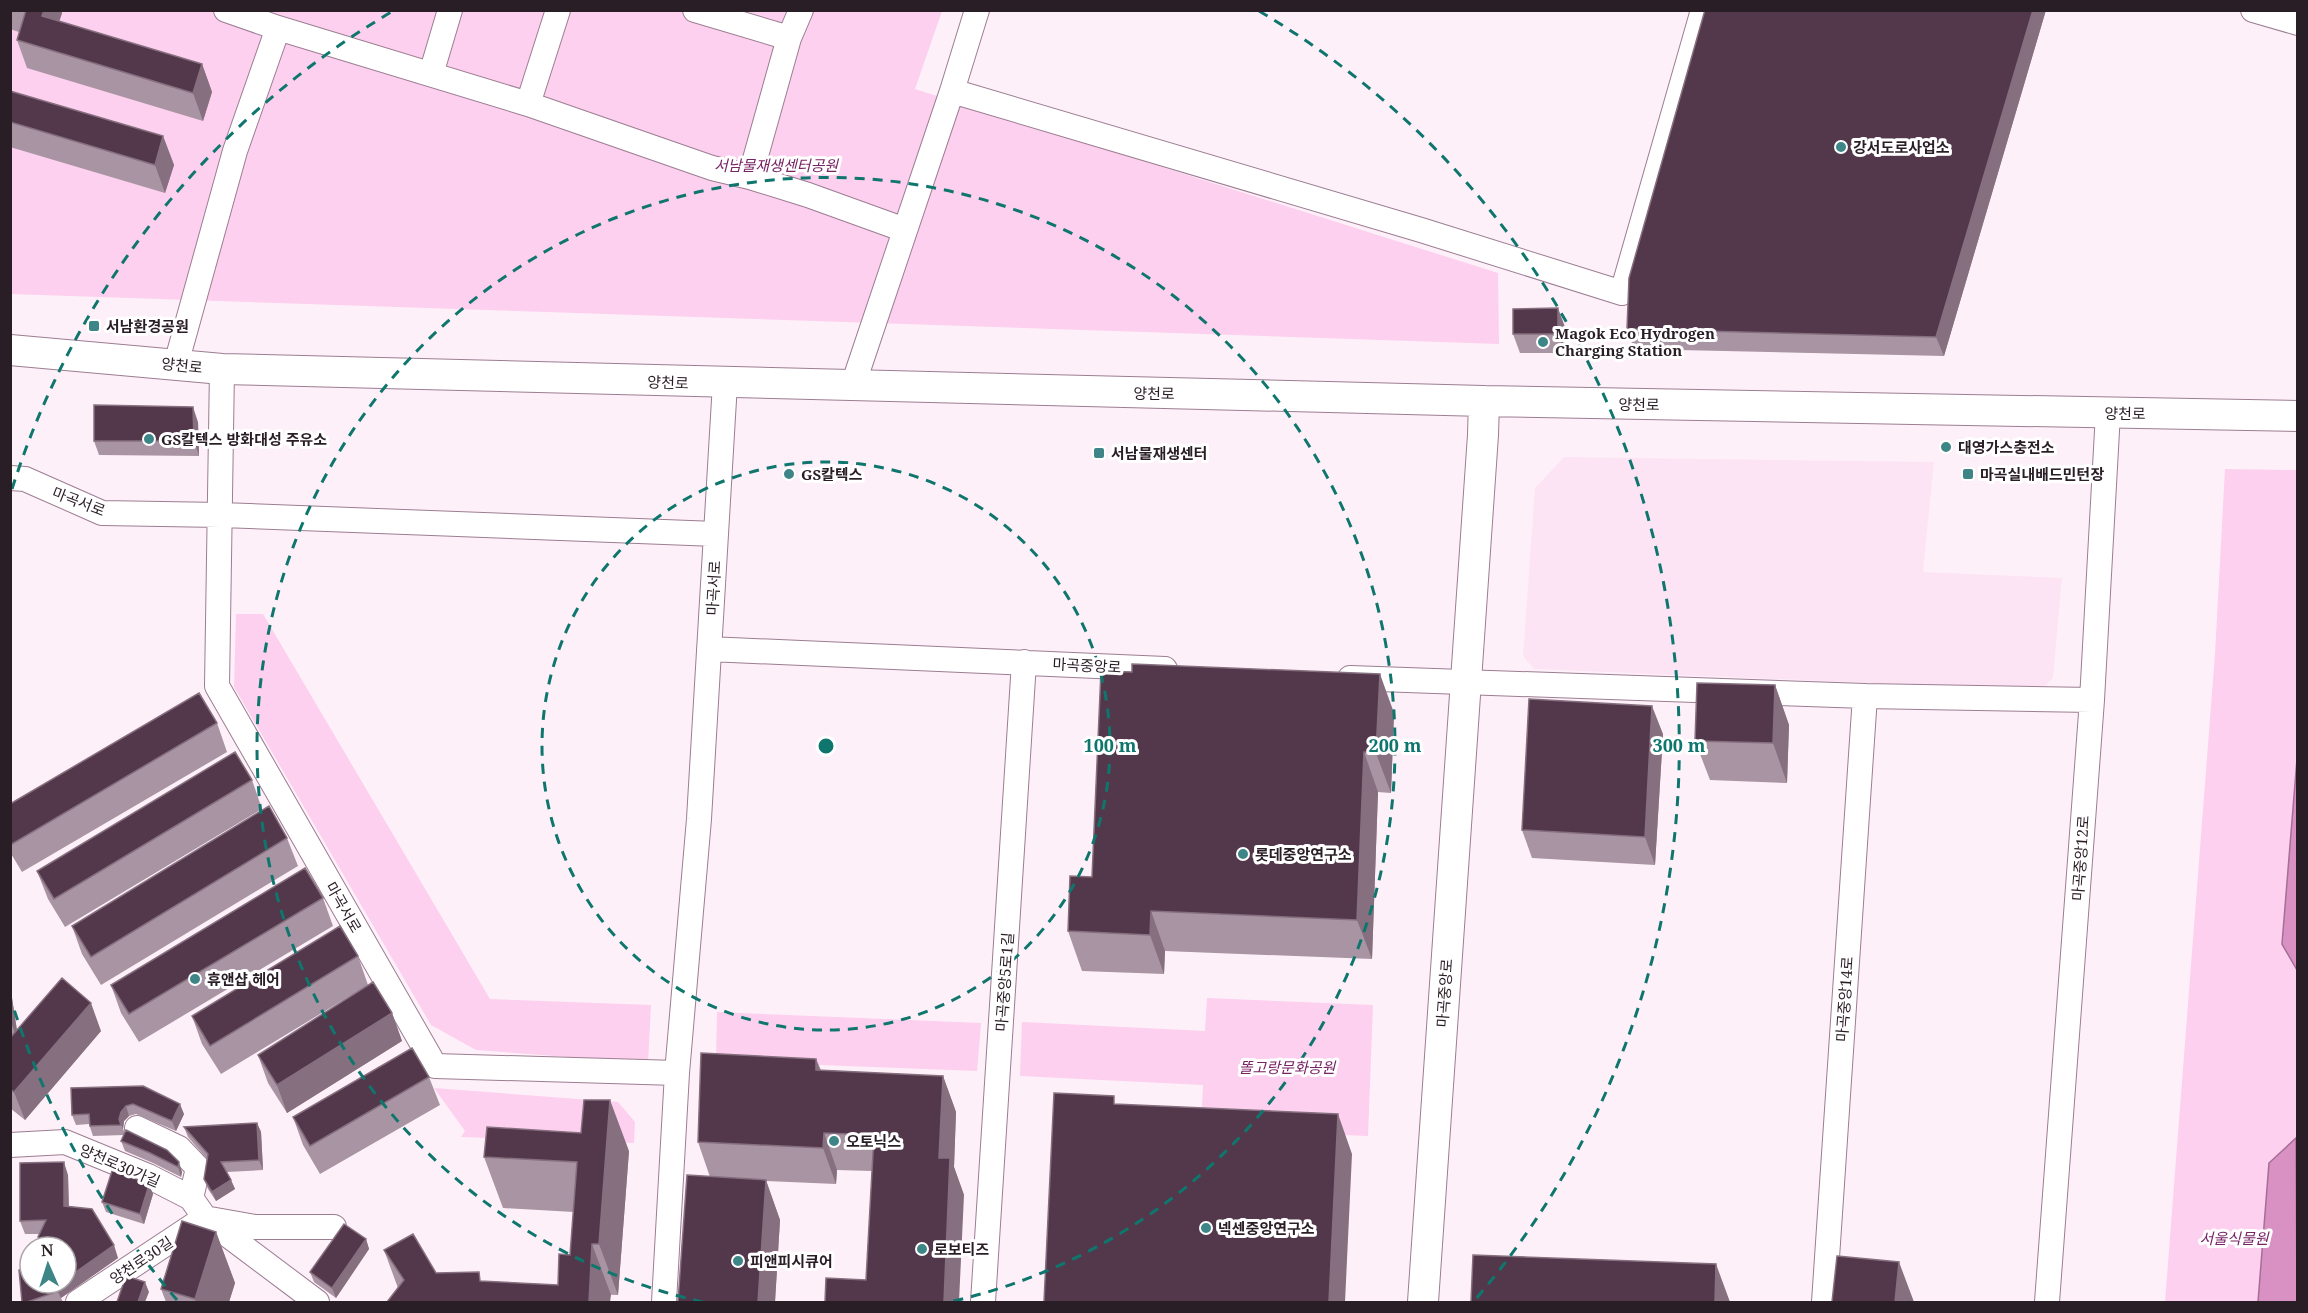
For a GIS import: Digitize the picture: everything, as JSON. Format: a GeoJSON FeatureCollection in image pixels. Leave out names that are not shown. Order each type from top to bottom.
{"type":"FeatureCollection","features":[{"type":"Feature","properties":{"kind":"main road","name":"양천로"},"geometry":{"type":"LineString","coordinates":[[10,350],[222,369],[1484,401],[2298,416]]}},
{"type":"Feature","properties":{"kind":"main road","name":"마곡중앙로"},"geometry":{"type":"LineString","coordinates":[[1423,1302],[1484,435],[1484,401]]}},
{"type":"Feature","properties":{"kind":"street"},"geometry":{"type":"LineString","coordinates":[[226,10],[528,104],[712,168],[750,177],[905,231]]}},
{"type":"Feature","properties":{"kind":"street"},"geometry":{"type":"LineString","coordinates":[[431,74],[450,10]]}},
{"type":"Feature","properties":{"kind":"street"},"geometry":{"type":"LineString","coordinates":[[528,104],[558,10]]}},
{"type":"Feature","properties":{"kind":"street"},"geometry":{"type":"LineString","coordinates":[[695,10],[789,38]]}},
{"type":"Feature","properties":{"kind":"street"},"geometry":{"type":"LineString","coordinates":[[750,177],[789,38],[801,10]]}},
{"type":"Feature","properties":{"kind":"street"},"geometry":{"type":"LineString","coordinates":[[853,386],[977,10]]}},
{"type":"Feature","properties":{"kind":"street"},"geometry":{"type":"LineString","coordinates":[[952,91],[1421,230],[1622,293],[1703,10]]}},
{"type":"Feature","properties":{"kind":"street"},"geometry":{"type":"LineString","coordinates":[[2253,10],[2298,23]]}},
{"type":"Feature","properties":{"kind":"street"},"geometry":{"type":"LineString","coordinates":[[176,364],[235,151],[278,28]]}},
{"type":"Feature","properties":{"kind":"street"},"geometry":{"type":"LineString","coordinates":[[196,698],[217,686],[222,369]]}},
{"type":"Feature","properties":{"kind":"street","name":"마곡서로"},"geometry":{"type":"LineString","coordinates":[[664,1302],[677,1073],[699,819],[725,383]]}},
{"type":"Feature","properties":{"kind":"street","name":"마곡중앙12로"},"geometry":{"type":"LineString","coordinates":[[2047,1302],[2092,700],[2108,413]]}},
{"type":"Feature","properties":{"kind":"street","name":"마곡서로"},"geometry":{"type":"LineString","coordinates":[[10,478],[25,479],[102,513],[220,515],[716,534]]}},
{"type":"Feature","properties":{"kind":"street","name":"마곡중앙로"},"geometry":{"type":"LineString","coordinates":[[709,649],[1189,670]]}},
{"type":"Feature","properties":{"kind":"street","name":"마곡중앙5로1길"},"geometry":{"type":"LineString","coordinates":[[983,1302],[1024,662]]}},
{"type":"Feature","properties":{"kind":"street"},"geometry":{"type":"LineString","coordinates":[[1332,677],[1465,684],[2092,700]]}},
{"type":"Feature","properties":{"kind":"street","name":"마곡서로"},"geometry":{"type":"LineString","coordinates":[[217,686],[435,1066],[677,1073]]}},
{"type":"Feature","properties":{"kind":"street","name":"마곡중앙14로"},"geometry":{"type":"LineString","coordinates":[[1824,1302],[1865,696]]}},
{"type":"Feature","properties":{"kind":"street"},"geometry":{"type":"LineString","coordinates":[[137,1128],[179,1148],[198,1168],[198,1208]]}},
{"type":"Feature","properties":{"kind":"street","name":"양천로30가길"},"geometry":{"type":"LineString","coordinates":[[10,1145],[65,1142],[148,1176],[198,1208],[317,1302]]}},
{"type":"Feature","properties":{"kind":"street","name":"양천로30가길"},"geometry":{"type":"LineString","coordinates":[[198,1208],[255,1227],[334,1227]]}},
{"type":"Feature","properties":{"kind":"street","name":"양천로30길"},"geometry":{"type":"LineString","coordinates":[[78,1302],[198,1208]]}},
{"type":"Feature","properties":{"kind":"shaded area"},"geometry":{"type":"Polygon","coordinates":[[[1564,457],[1934,462],[1923,572],[2062,578],[2053,678],[2041,690],[1534,669],[1523,656],[1535,488],[1564,457]]]}},
{"type":"Feature","properties":{"kind":"shaded area"},"geometry":{"type":"Polygon","coordinates":[[[2297,759],[2297,970],[2282,944],[2297,759]]]}},
{"type":"Feature","properties":{"kind":"shaded area"},"geometry":{"type":"Polygon","coordinates":[[[2296,1138],[2297,1302],[2258,1302],[2269,1163],[2296,1138]]]}},
{"type":"Feature","properties":{"kind":"green space","name":"서남물재생센터공원"},"geometry":{"type":"Polygon","coordinates":[[[10,11],[942,11],[915,89],[1498,273],[1499,344],[11,294],[10,11]]]}},
{"type":"Feature","properties":{"kind":"green space","name":"서울식물원"},"geometry":{"type":"Polygon","coordinates":[[[2225,469],[2297,470],[2297,1302],[2165,1302],[2215,654],[2225,469]]]}},
{"type":"Feature","properties":{"kind":"green space"},"geometry":{"type":"Polygon","coordinates":[[[236,614],[263,614],[490,999],[651,1005],[648,1063],[476,1050],[431,1025],[234,687],[236,614]]]}},
{"type":"Feature","properties":{"kind":"green space","name":"똘고랑문화공원"},"geometry":{"type":"Polygon","coordinates":[[[1207,998],[1373,1005],[1368,1136],[1201,1129],[1203,1085],[1020,1076],[1022,1022],[1205,1031],[1207,998]]]}},
{"type":"Feature","properties":{"kind":"green space"},"geometry":{"type":"Polygon","coordinates":[[[717,1012],[981,1023],[977,1071],[716,1061],[717,1012]]]}},
{"type":"Feature","properties":{"kind":"green space"},"geometry":{"type":"Polygon","coordinates":[[[434,1088],[618,1102],[635,1122],[634,1143],[461,1137],[465,1131],[434,1088]]]}},
{"type":"Feature","properties":{"kind":"building"},"geometry":{"type":"Polygon","coordinates":[[[26,10],[44,10],[42,16],[202,64],[193,93],[17,40],[26,10]]]}},
{"type":"Feature","properties":{"kind":"building","name":"강서도로사업소"},"geometry":{"type":"Polygon","coordinates":[[[1705,10],[2033,10],[1936,337],[1627,329],[1629,278],[1705,10]]]}},
{"type":"Feature","properties":{"kind":"building"},"geometry":{"type":"Polygon","coordinates":[[[10,91],[163,136],[155,165],[10,122],[10,91]]]}},
{"type":"Feature","properties":{"kind":"building"},"geometry":{"type":"Polygon","coordinates":[[[1558,308],[1558,334],[1513,334],[1513,309],[1558,308]]]}},
{"type":"Feature","properties":{"kind":"building"},"geometry":{"type":"Polygon","coordinates":[[[94,405],[193,407],[194,441],[94,441],[94,405]]]}},
{"type":"Feature","properties":{"kind":"building","name":"롯데중앙연구소"},"geometry":{"type":"Polygon","coordinates":[[[1132,664],[1380,674],[1376,753],[1364,752],[1357,920],[1151,911],[1150,935],[1068,931],[1070,876],[1092,877],[1101,671],[1132,672],[1132,664]]]}},
{"type":"Feature","properties":{"kind":"building"},"geometry":{"type":"Polygon","coordinates":[[[1697,683],[1775,685],[1773,743],[1695,741],[1697,683]]]}},
{"type":"Feature","properties":{"kind":"building"},"geometry":{"type":"Polygon","coordinates":[[[199,693],[217,723],[12,844],[10,841],[10,804],[199,693]]]}},
{"type":"Feature","properties":{"kind":"building"},"geometry":{"type":"Polygon","coordinates":[[[1529,699],[1652,706],[1645,837],[1522,830],[1529,699]]]}},
{"type":"Feature","properties":{"kind":"building"},"geometry":{"type":"Polygon","coordinates":[[[235,752],[252,780],[54,899],[37,871],[235,752]]]}},
{"type":"Feature","properties":{"kind":"building"},"geometry":{"type":"Polygon","coordinates":[[[269,806],[287,838],[91,957],[72,926],[269,806]]]}},
{"type":"Feature","properties":{"kind":"building"},"geometry":{"type":"Polygon","coordinates":[[[305,868],[323,898],[129,1014],[111,985],[305,868]]]}},
{"type":"Feature","properties":{"kind":"building"},"geometry":{"type":"Polygon","coordinates":[[[340,926],[358,956],[210,1046],[192,1016],[340,926]]]}},
{"type":"Feature","properties":{"kind":"building"},"geometry":{"type":"Polygon","coordinates":[[[62,978],[91,1003],[14,1092],[10,1089],[10,1038],[62,978]]]}},
{"type":"Feature","properties":{"kind":"building"},"geometry":{"type":"Polygon","coordinates":[[[373,982],[392,1013],[277,1085],[258,1055],[373,982]]]}},
{"type":"Feature","properties":{"kind":"building"},"geometry":{"type":"Polygon","coordinates":[[[412,1048],[429,1077],[310,1146],[293,1117],[412,1048]]]}},
{"type":"Feature","properties":{"kind":"building"},"geometry":{"type":"Polygon","coordinates":[[[701,1053],[816,1059],[816,1070],[943,1076],[939,1158],[950,1158],[944,1302],[825,1302],[826,1278],[866,1280],[874,1135],[824,1133],[823,1148],[698,1142],[701,1053]]]}},
{"type":"Feature","properties":{"kind":"building"},"geometry":{"type":"Polygon","coordinates":[[[143,1086],[180,1104],[172,1121],[133,1104],[126,1106],[121,1112],[119,1119],[121,1125],[90,1126],[89,1114],[72,1115],[71,1088],[143,1086]]]}},
{"type":"Feature","properties":{"kind":"building","name":"넥센중앙연구소"},"geometry":{"type":"Polygon","coordinates":[[[1054,1093],[1114,1096],[1114,1104],[1338,1114],[1329,1302],[1044,1302],[1054,1093]]]}},
{"type":"Feature","properties":{"kind":"building"},"geometry":{"type":"Polygon","coordinates":[[[584,1100],[610,1100],[599,1244],[592,1244],[589,1302],[387,1302],[404,1280],[384,1250],[413,1234],[436,1273],[479,1272],[480,1281],[558,1285],[559,1254],[570,1255],[577,1162],[484,1157],[487,1127],[581,1133],[584,1100]]]}},
{"type":"Feature","properties":{"kind":"building"},"geometry":{"type":"Polygon","coordinates":[[[257,1123],[259,1160],[221,1162],[231,1180],[212,1192],[204,1179],[208,1154],[184,1127],[257,1123]]]}},
{"type":"Feature","properties":{"kind":"building"},"geometry":{"type":"Polygon","coordinates":[[[126,1130],[167,1150],[179,1162],[178,1167],[121,1141],[126,1130]]]}},
{"type":"Feature","properties":{"kind":"building"},"geometry":{"type":"Polygon","coordinates":[[[64,1162],[64,1206],[92,1209],[114,1245],[78,1270],[78,1235],[39,1235],[46,1220],[20,1221],[20,1163],[64,1162]]]}},
{"type":"Feature","properties":{"kind":"building"},"geometry":{"type":"Polygon","coordinates":[[[113,1168],[149,1185],[140,1214],[102,1202],[113,1168]]]}},
{"type":"Feature","properties":{"kind":"building"},"geometry":{"type":"Polygon","coordinates":[[[687,1175],[766,1180],[758,1302],[678,1302],[687,1175]]]}},
{"type":"Feature","properties":{"kind":"building"},"geometry":{"type":"Polygon","coordinates":[[[182,1221],[216,1232],[195,1299],[161,1289],[182,1221]]]}},
{"type":"Feature","properties":{"kind":"building"},"geometry":{"type":"Polygon","coordinates":[[[344,1224],[366,1239],[332,1288],[310,1272],[344,1224]]]}},
{"type":"Feature","properties":{"kind":"building"},"geometry":{"type":"Polygon","coordinates":[[[1473,1255],[1716,1264],[1715,1302],[1471,1302],[1473,1255]]]}},
{"type":"Feature","properties":{"kind":"building"},"geometry":{"type":"Polygon","coordinates":[[[1837,1256],[1899,1262],[1895,1302],[1832,1302],[1837,1256]]]}},
{"type":"Feature","properties":{"kind":"building"},"geometry":{"type":"Polygon","coordinates":[[[126,1276],[145,1282],[138,1302],[117,1302],[126,1276]]]}},
{"type":"Feature","properties":{"kind":"building"},"geometry":{"type":"Polygon","coordinates":[[[21,1295],[47,1295],[27,1302],[22,1302],[21,1295]]]}},
{"type":"Feature","properties":{"kind":"place","name":"강서도로사업소"},"geometry":{"type":"Point","coordinates":[1841,147]}},
{"type":"Feature","properties":{"kind":"place","name":"서남환경공원"},"geometry":{"type":"Point","coordinates":[94,326]}},
{"type":"Feature","properties":{"kind":"place","name":"Magok Eco Hydrogen Charging Station"},"geometry":{"type":"Point","coordinates":[1543,342]}},
{"type":"Feature","properties":{"kind":"place","name":"GS칼텍스 방화대성 주유소"},"geometry":{"type":"Point","coordinates":[149,439]}},
{"type":"Feature","properties":{"kind":"place","name":"대영가스충전소"},"geometry":{"type":"Point","coordinates":[1946,447]}},
{"type":"Feature","properties":{"kind":"place","name":"서남물재생센터"},"geometry":{"type":"Point","coordinates":[1099,453]}},
{"type":"Feature","properties":{"kind":"place","name":"GS칼텍스"},"geometry":{"type":"Point","coordinates":[789,474]}},
{"type":"Feature","properties":{"kind":"place","name":"마곡실내배드민턴장"},"geometry":{"type":"Point","coordinates":[1968,474]}},
{"type":"Feature","properties":{"kind":"place","name":"롯데중앙연구소"},"geometry":{"type":"Point","coordinates":[1243,854]}},
{"type":"Feature","properties":{"kind":"place","name":"휴앤샵 헤어"},"geometry":{"type":"Point","coordinates":[195,979]}},
{"type":"Feature","properties":{"kind":"place","name":"오토닉스"},"geometry":{"type":"Point","coordinates":[834,1141]}},
{"type":"Feature","properties":{"kind":"place","name":"넥센중앙연구소"},"geometry":{"type":"Point","coordinates":[1206,1228]}},
{"type":"Feature","properties":{"kind":"place","name":"로보티즈"},"geometry":{"type":"Point","coordinates":[922,1249]}},
{"type":"Feature","properties":{"kind":"place","name":"피앤피시큐어"},"geometry":{"type":"Point","coordinates":[738,1261]}}]}
